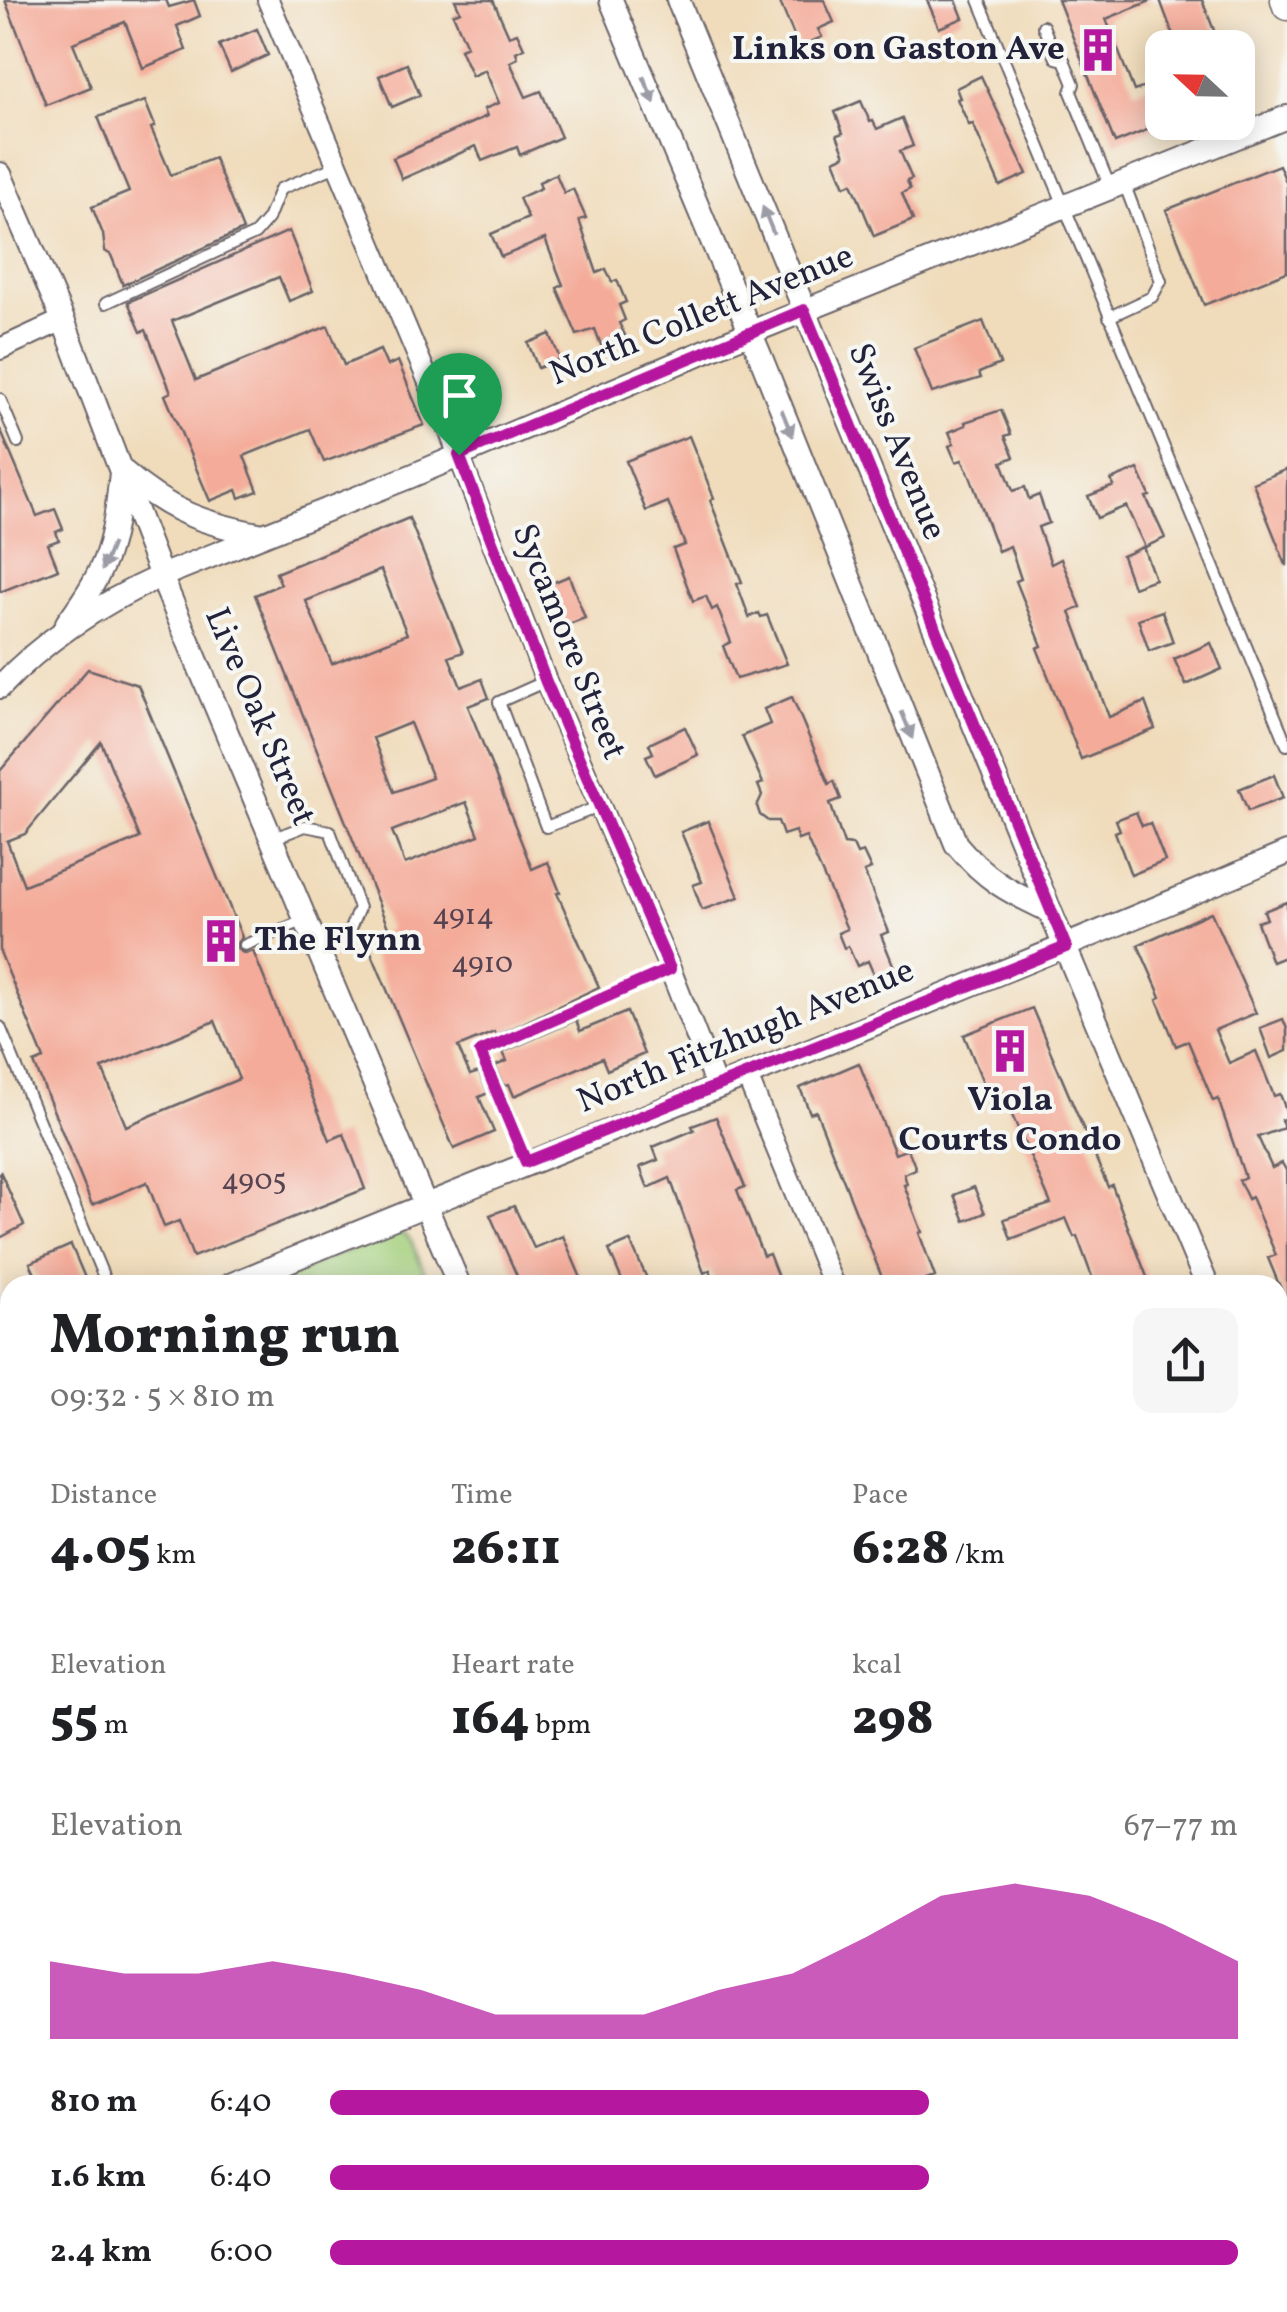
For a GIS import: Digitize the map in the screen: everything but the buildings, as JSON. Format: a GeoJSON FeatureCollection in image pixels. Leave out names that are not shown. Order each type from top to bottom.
{"type":"FeatureCollection","features":[{"type":"Feature","properties":{"kind":"street","name":"Sycamore Street"},"geometry":{"type":"LineString","coordinates":[[268,0],[459,455],[546,682],[716,1086]]}},
{"type":"Feature","properties":{"kind":"street"},"geometry":{"type":"LineString","coordinates":[[611,0],[750,332],[956,844],[977,870],[1002,889],[1050,911]]}},
{"type":"Feature","properties":{"kind":"street","name":"Swiss Avenue"},"geometry":{"type":"LineString","coordinates":[[678,0],[1202,1275]]}},
{"type":"Feature","properties":{"kind":"street","name":"North Collett Avenue"},"geometry":{"type":"LineString","coordinates":[[0,688],[60,632],[161,576],[804,310],[1287,118]]}},
{"type":"Feature","properties":{"kind":"street","name":"Live Oak Street"},"geometry":{"type":"LineString","coordinates":[[0,174],[63,320],[161,576],[455,1275]]}},
{"type":"Feature","properties":{"kind":"street"},"geometry":{"type":"LineString","coordinates":[[0,349],[63,320]]}},
{"type":"Feature","properties":{"kind":"street"},"geometry":{"type":"LineString","coordinates":[[121,470],[147,492],[186,515],[263,536]]}},
{"type":"Feature","properties":{"kind":"street"},"geometry":{"type":"LineString","coordinates":[[60,632],[96,582],[113,542],[121,470]]}},
{"type":"Feature","properties":{"kind":"street","name":"North Fitzhugh Avenue"},"geometry":{"type":"LineString","coordinates":[[254,1275],[1287,854]]}},
{"type":"Feature","properties":{"kind":"street"},"geometry":{"type":"LineString","coordinates":[[746,1074],[829,1275]]}},
{"type":"Feature","properties":{"kind":"lane"},"geometry":{"type":"LineString","coordinates":[[979,0],[1287,745]]}},
{"type":"Feature","properties":{"kind":"lane"},"geometry":{"type":"LineString","coordinates":[[1043,26],[1056,58],[1064,60],[1074,84],[1071,92],[1162,281],[1152,297],[1109,317]]}},
{"type":"Feature","properties":{"kind":"lane"},"geometry":{"type":"LineString","coordinates":[[106,303],[255,234],[268,219],[280,189],[336,166]]}},
{"type":"Feature","properties":{"kind":"lane"},"geometry":{"type":"LineString","coordinates":[[0,400],[18,442]]}},
{"type":"Feature","properties":{"kind":"lane"},"geometry":{"type":"LineString","coordinates":[[546,682],[499,702],[546,826],[598,807]]}},
{"type":"Feature","properties":{"kind":"lane"},"geometry":{"type":"LineString","coordinates":[[272,840],[306,826],[330,831],[359,908],[349,932],[317,946]]}},
{"type":"Feature","properties":{"kind":"lane"},"geometry":{"type":"LineString","coordinates":[[246,945],[306,920]]}},
{"type":"Feature","properties":{"kind":"lane"},"geometry":{"type":"LineString","coordinates":[[526,1162],[480,1052],[670,969]]}},
{"type":"Feature","properties":{"kind":"lane"},"geometry":{"type":"LineString","coordinates":[[0,1026],[103,1275]]}},
{"type":"Feature","properties":{"kind":"green space"},"geometry":{"type":"Polygon","coordinates":[[[393,1232],[402,1233],[411,1241],[426,1275],[288,1275],[393,1232]]]}},
{"type":"Feature","properties":{"kind":"place","name":"Links on Gaston Ave"},"geometry":{"type":"Point","coordinates":[1098,50]}},
{"type":"Feature","properties":{"kind":"place","name":"The Flynn"},"geometry":{"type":"Point","coordinates":[221,941]}},
{"type":"Feature","properties":{"kind":"place","name":"Viola Courts Condo"},"geometry":{"type":"Point","coordinates":[1010,1051]}},
{"type":"Feature","properties":{"kind":"route"},"geometry":{"type":"LineString","coordinates":[[804,310],[1066,947],[526,1162],[480,1052],[670,969],[546,682],[459,455],[804,310]]}}]}
